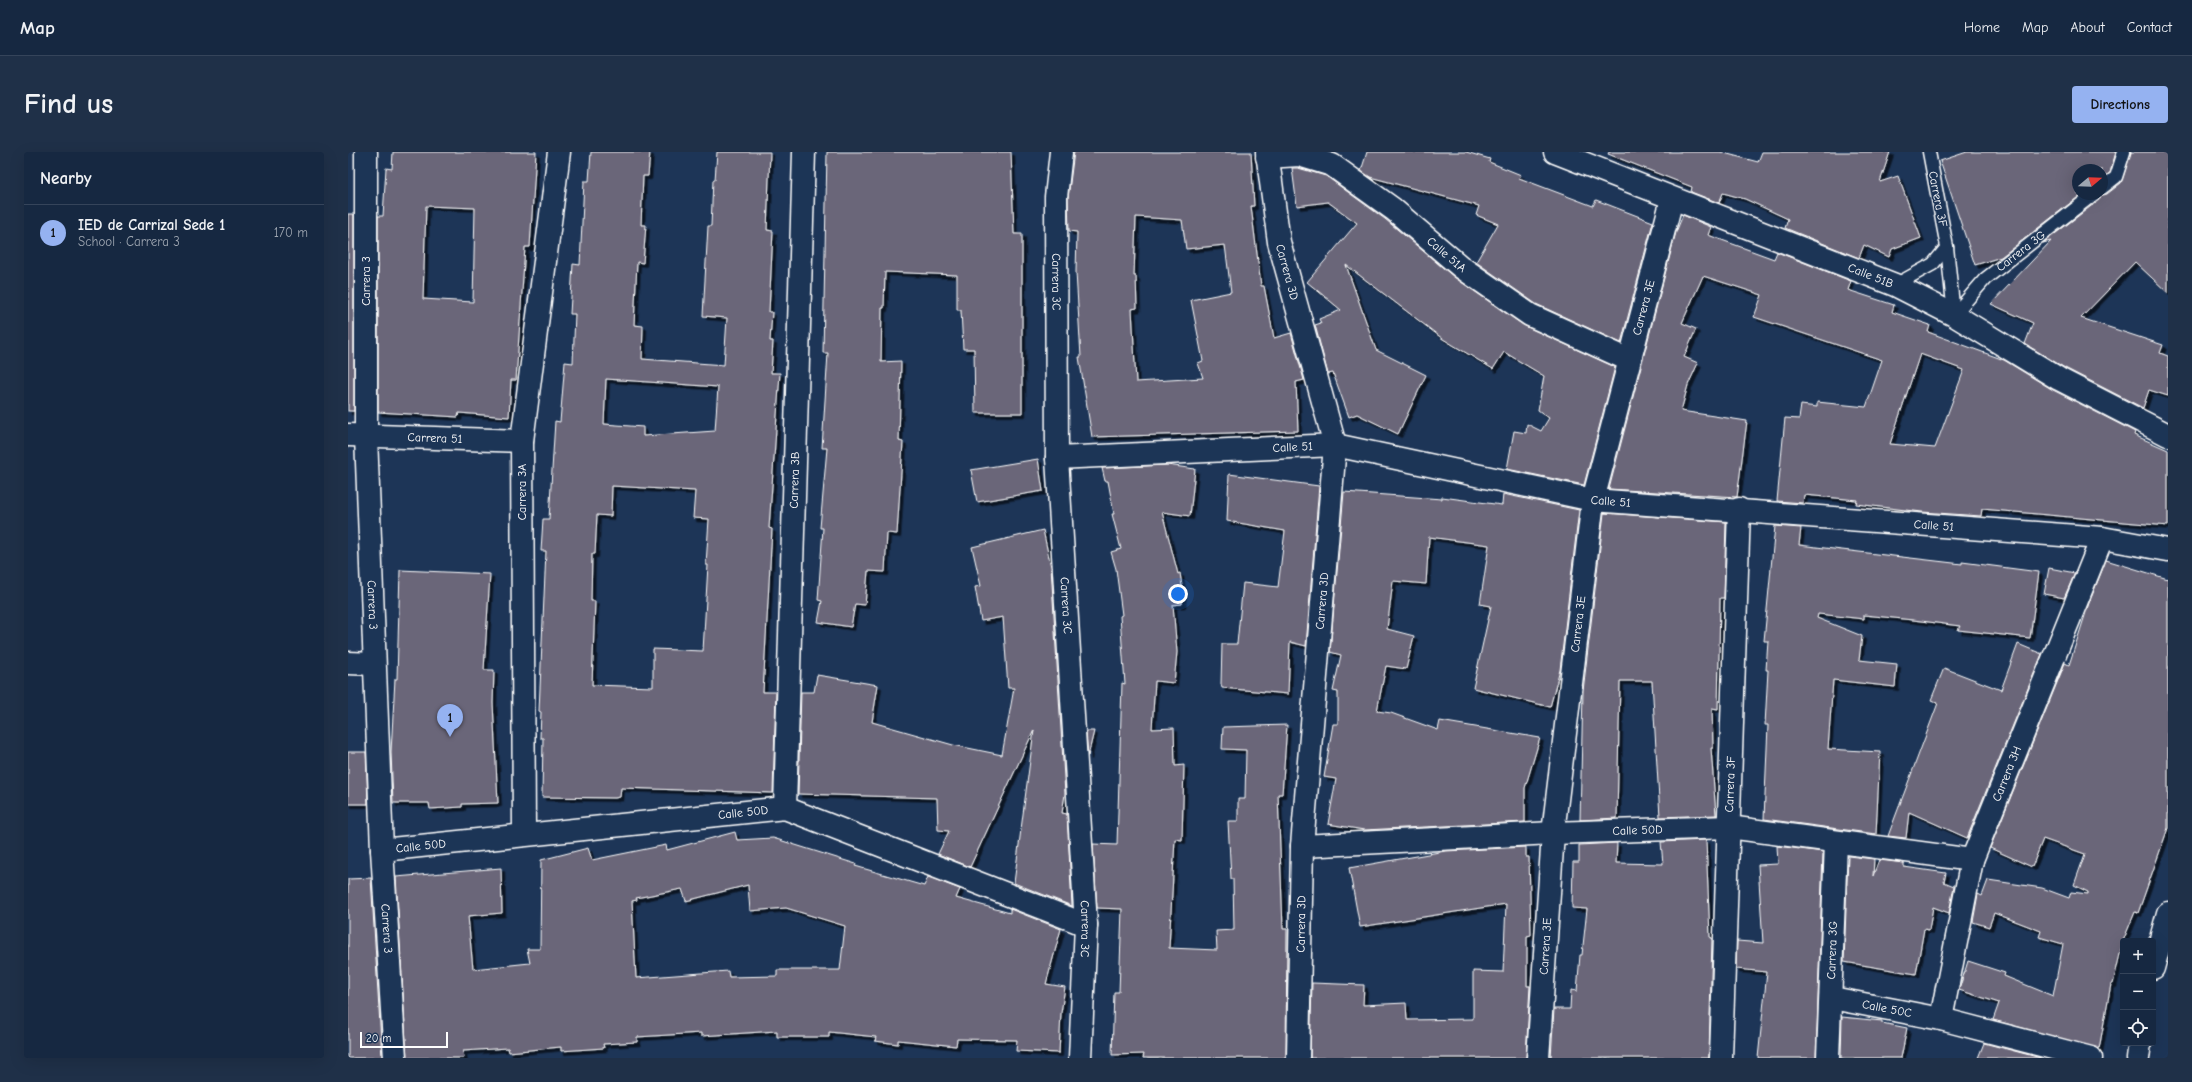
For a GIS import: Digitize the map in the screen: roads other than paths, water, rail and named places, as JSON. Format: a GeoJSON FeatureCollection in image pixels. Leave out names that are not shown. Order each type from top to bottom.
{"type":"FeatureCollection","features":[{"type":"Feature","properties":{"kind":"street","name":"Carrera 3"},"geometry":{"type":"LineString","coordinates":[[366,152],[357,181],[357,436],[374,664],[382,850],[395,1058]]}},
{"type":"Feature","properties":{"kind":"street","name":"Carrera 3A"},"geometry":{"type":"LineString","coordinates":[[524,834],[522,441],[559,152]]}},
{"type":"Feature","properties":{"kind":"street","name":"Carrera 3B"},"geometry":{"type":"LineString","coordinates":[[785,808],[804,152]]}},
{"type":"Feature","properties":{"kind":"street","name":"Carrera 3C"},"geometry":{"type":"LineString","coordinates":[[1061,152],[1056,196],[1057,458],[1086,925],[1080,1058]]}},
{"type":"Feature","properties":{"kind":"street","name":"Calle 51B"},"geometry":{"type":"LineString","coordinates":[[1555,152],[1895,285],[1954,315],[2059,379],[2168,436]]}},
{"type":"Feature","properties":{"kind":"street","name":"Calle 51A"},"geometry":{"type":"LineString","coordinates":[[1267,154],[1299,156],[1332,165],[1393,209],[1461,267],[1530,315],[1629,360]]}},
{"type":"Feature","properties":{"kind":"street","name":"Carrera 3D"},"geometry":{"type":"LineString","coordinates":[[1267,154],[1279,242],[1335,445],[1302,846],[1298,1058]]}},
{"type":"Feature","properties":{"kind":"street","name":"Carrera 3E"},"geometry":{"type":"LineString","coordinates":[[1538,1058],[1554,833],[1593,500],[1672,199]]}},
{"type":"Feature","properties":{"kind":"street","name":"Carrera 51"},"geometry":{"type":"LineString","coordinates":[[357,436],[522,441]]}},
{"type":"Feature","properties":{"kind":"street","name":"Calle 51"},"geometry":{"type":"LineString","coordinates":[[1057,458],[1335,445],[1593,500],[1739,509],[2102,538],[2168,550]]}},
{"type":"Feature","properties":{"kind":"street","name":"Carrera 3F"},"geometry":{"type":"LineString","coordinates":[[1721,1058],[1739,509]]}},
{"type":"Feature","properties":{"kind":"street","name":"Carrera 3H"},"geometry":{"type":"LineString","coordinates":[[1941,1019],[1972,860],[2102,538]]}},
{"type":"Feature","properties":{"kind":"street"},"geometry":{"type":"LineString","coordinates":[[348,663],[374,664]]}},
{"type":"Feature","properties":{"kind":"street","name":"Calle 50D"},"geometry":{"type":"LineString","coordinates":[[382,850],[785,808],[1086,925]]}},
{"type":"Feature","properties":{"kind":"street","name":"Calle 50D"},"geometry":{"type":"LineString","coordinates":[[1302,846],[1554,833],[1729,827],[1972,860]]}},
{"type":"Feature","properties":{"kind":"street","name":"Carrera 3G"},"geometry":{"type":"LineString","coordinates":[[1828,1058],[1832,998],[1836,842]]}},
{"type":"Feature","properties":{"kind":"street"},"geometry":{"type":"LineString","coordinates":[[2156,957],[2168,913]]}},
{"type":"Feature","properties":{"kind":"street","name":"Calle 50C"},"geometry":{"type":"LineString","coordinates":[[1832,998],[1941,1019],[2091,1058]]}},
{"type":"Feature","properties":{"kind":"street"},"geometry":{"type":"LineString","coordinates":[[2138,1058],[2140,1046]]}},
{"type":"Feature","properties":{"kind":"lane","name":"Carrera 3F"},"geometry":{"type":"LineString","coordinates":[[1929,152],[1947,247],[1954,315]]}},
{"type":"Feature","properties":{"kind":"lane"},"geometry":{"type":"LineString","coordinates":[[2108,183],[2116,177],[2124,152]]}},
{"type":"Feature","properties":{"kind":"lane","name":"Carrera 3G"},"geometry":{"type":"LineString","coordinates":[[1954,315],[1985,279],[2086,200]]}},
{"type":"Feature","properties":{"kind":"lane"},"geometry":{"type":"LineString","coordinates":[[1895,285],[1933,264],[1947,247]]}},
{"type":"Feature","properties":{"kind":"place","name":"IED de Carrizal Sede 1"},"geometry":{"type":"Point","coordinates":[450,737]}}]}
